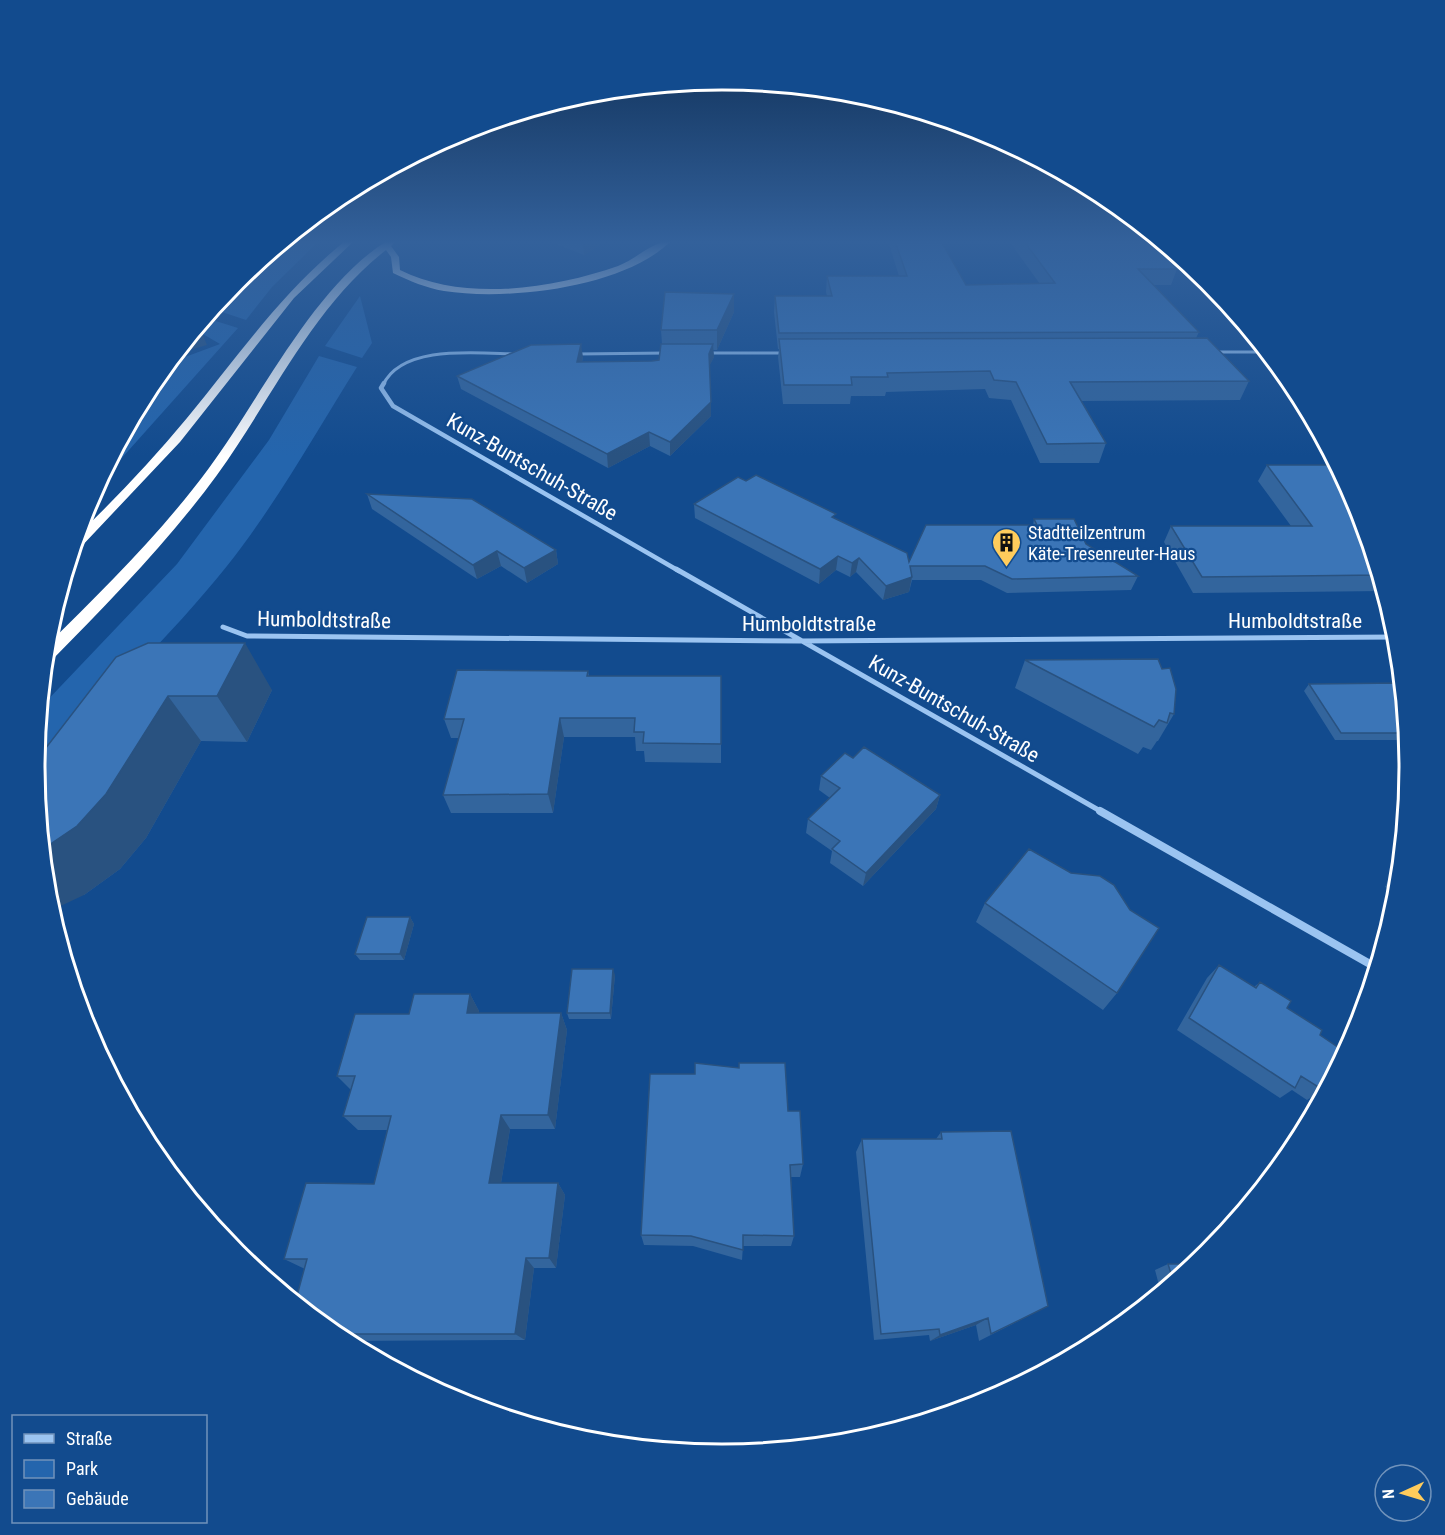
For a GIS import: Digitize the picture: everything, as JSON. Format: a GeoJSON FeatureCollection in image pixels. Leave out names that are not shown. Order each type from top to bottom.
{"type":"FeatureCollection","features":[{"type":"Feature","properties":{"kind":"highway"},"geometry":{"type":"LineString","coordinates":[[87,533],[120,502],[169,446],[275,313]]}},
{"type":"Feature","properties":{"kind":"highway"},"geometry":{"type":"LineString","coordinates":[[56,646],[118,584],[190,502],[232,445],[322,313]]}},
{"type":"Feature","properties":{"kind":"street"},"geometry":{"type":"LineString","coordinates":[[1200,352],[1258,352]]}},
{"type":"Feature","properties":{"kind":"street"},"geometry":{"type":"LineString","coordinates":[[574,354],[669,353]]}},
{"type":"Feature","properties":{"kind":"street"},"geometry":{"type":"LineString","coordinates":[[704,353],[787,353]]}},
{"type":"Feature","properties":{"kind":"street","name":"Kunz-Buntschuh-Straße"},"geometry":{"type":"LineString","coordinates":[[526,354],[443,354],[412,361],[390,372],[381,388],[393,406],[800,641],[1370,964]]}},
{"type":"Feature","properties":{"kind":"street","name":"Humboldtstraße"},"geometry":{"type":"LineString","coordinates":[[223,627],[247,636],[800,641],[1387,637]]}},
{"type":"Feature","properties":{"kind":"green space"},"geometry":{"type":"Polygon","coordinates":[[[224,313],[252,313],[246,320],[224,313]]]}},
{"type":"Feature","properties":{"kind":"green space"},"geometry":{"type":"Polygon","coordinates":[[[348,313],[364,313],[372,343],[362,358],[325,346],[348,313]]]}},
{"type":"Feature","properties":{"kind":"green space"},"geometry":{"type":"Polygon","coordinates":[[[214,320],[238,328],[118,462],[159,391],[183,358],[220,344],[202,334],[214,320]]]}},
{"type":"Feature","properties":{"kind":"green space"},"geometry":{"type":"Polygon","coordinates":[[[319,356],[357,367],[295,468],[227,566],[159,643],[111,692],[45,753],[49,699],[177,564],[269,440],[319,356]]]}},
{"type":"Feature","properties":{"kind":"building"},"geometry":{"type":"Polygon","coordinates":[[[663,313],[725,313],[717,330],[661,330],[663,313]]]}},
{"type":"Feature","properties":{"kind":"building"},"geometry":{"type":"Polygon","coordinates":[[[777,313],[1180,313],[1199,332],[779,333],[777,313]]]}},
{"type":"Feature","properties":{"kind":"building"},"geometry":{"type":"Polygon","coordinates":[[[1207,338],[1249,381],[1070,382],[1106,443],[1047,444],[1016,382],[994,380],[990,371],[887,373],[888,377],[851,377],[852,385],[784,385],[779,339],[1207,338]]]}},
{"type":"Feature","properties":{"kind":"building"},"geometry":{"type":"Polygon","coordinates":[[[581,344],[577,362],[652,361],[659,360],[661,344],[713,344],[709,354],[711,402],[670,442],[649,432],[607,454],[457,376],[531,345],[581,344]]]}},
{"type":"Feature","properties":{"kind":"building"},"geometry":{"type":"Polygon","coordinates":[[[1267,465],[1328,465],[1348,508],[1372,575],[1202,577],[1171,526],[1312,526],[1267,465]]]}},
{"type":"Feature","properties":{"kind":"building"},"geometry":{"type":"Polygon","coordinates":[[[756,475],[836,514],[832,517],[907,553],[909,562],[926,525],[1037,525],[1034,519],[1074,519],[1086,544],[1138,576],[1012,579],[985,566],[910,566],[912,577],[886,586],[859,558],[852,563],[838,556],[820,569],[694,504],[738,477],[746,481],[756,475]]]}},
{"type":"Feature","properties":{"kind":"building"},"geometry":{"type":"Polygon","coordinates":[[[367,494],[472,499],[556,550],[524,568],[497,551],[473,565],[367,494]]]}},
{"type":"Feature","properties":{"kind":"building"},"geometry":{"type":"Polygon","coordinates":[[[148,643],[245,643],[217,696],[168,696],[106,794],[77,826],[50,844],[46,812],[45,748],[116,657],[148,643]]]}},
{"type":"Feature","properties":{"kind":"building"},"geometry":{"type":"Polygon","coordinates":[[[1158,659],[1162,669],[1170,668],[1176,689],[1174,714],[1170,713],[1167,723],[1159,720],[1154,727],[1025,660],[1158,659]]]}},
{"type":"Feature","properties":{"kind":"building"},"geometry":{"type":"Polygon","coordinates":[[[457,670],[588,671],[587,676],[721,676],[721,744],[643,743],[644,732],[634,732],[635,718],[560,718],[548,794],[443,795],[464,719],[444,719],[457,670]]]}},
{"type":"Feature","properties":{"kind":"building"},"geometry":{"type":"Polygon","coordinates":[[[1394,683],[1399,733],[1341,733],[1309,684],[1394,683]]]}},
{"type":"Feature","properties":{"kind":"building"},"geometry":{"type":"Polygon","coordinates":[[[864,747],[940,795],[866,873],[832,849],[840,841],[808,819],[840,788],[821,776],[845,753],[853,758],[864,747]]]}},
{"type":"Feature","properties":{"kind":"building"},"geometry":{"type":"Polygon","coordinates":[[[1029,849],[1071,873],[1100,876],[1114,885],[1130,910],[1159,928],[1117,993],[985,903],[1029,849]]]}},
{"type":"Feature","properties":{"kind":"building"},"geometry":{"type":"Polygon","coordinates":[[[367,917],[410,917],[400,954],[355,954],[367,917]]]}},
{"type":"Feature","properties":{"kind":"building"},"geometry":{"type":"Polygon","coordinates":[[[1219,965],[1256,988],[1260,982],[1291,1001],[1287,1008],[1322,1030],[1320,1035],[1339,1048],[1319,1087],[1301,1076],[1295,1088],[1189,1018],[1219,965]]]}},
{"type":"Feature","properties":{"kind":"building"},"geometry":{"type":"Polygon","coordinates":[[[572,969],[613,969],[610,1013],[567,1013],[572,969]]]}},
{"type":"Feature","properties":{"kind":"building"},"geometry":{"type":"Polygon","coordinates":[[[414,994],[470,994],[467,1013],[561,1013],[548,1115],[501,1115],[489,1183],[558,1183],[549,1258],[526,1258],[515,1334],[351,1334],[297,1295],[307,1259],[284,1259],[306,1183],[374,1184],[391,1116],[343,1116],[355,1076],[337,1076],[355,1014],[409,1014],[414,994]]]}},
{"type":"Feature","properties":{"kind":"building"},"geometry":{"type":"Polygon","coordinates":[[[695,1063],[739,1068],[739,1063],[785,1063],[788,1111],[800,1111],[803,1164],[790,1165],[794,1236],[743,1235],[743,1250],[691,1236],[641,1235],[650,1074],[695,1074],[695,1063]]]}},
{"type":"Feature","properties":{"kind":"building"},"geometry":{"type":"Polygon","coordinates":[[[1011,1131],[1048,1306],[991,1334],[988,1318],[940,1335],[939,1329],[881,1334],[862,1139],[942,1139],[941,1132],[1011,1131]]]}},
{"type":"Feature","properties":{"kind":"building"},"geometry":{"type":"Polygon","coordinates":[[[1168,1264],[1183,1264],[1171,1275],[1168,1264]]]}},
{"type":"Feature","properties":{"kind":"place","name":"Stadtteilzentrum Käte-Tresenreuter-Haus"},"geometry":{"type":"Point","coordinates":[1007,568]}}]}
